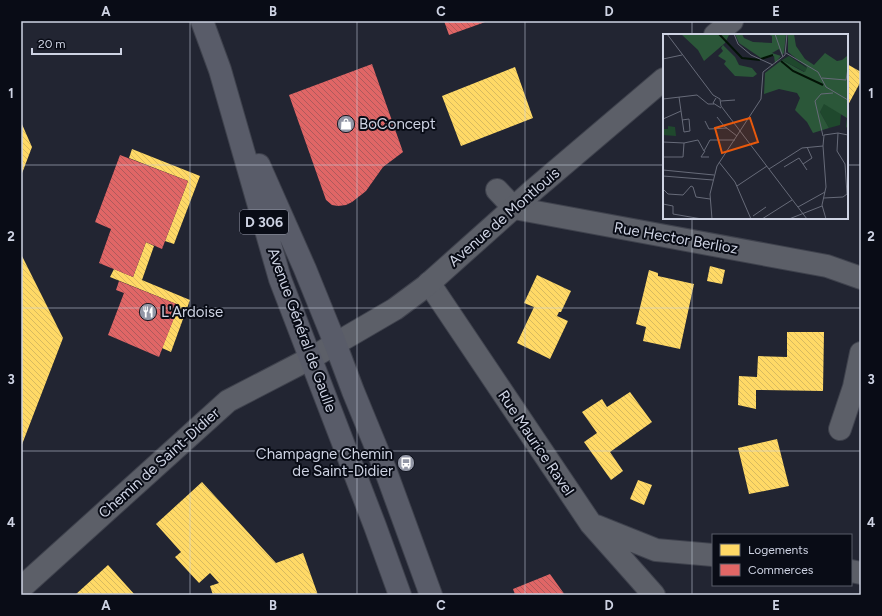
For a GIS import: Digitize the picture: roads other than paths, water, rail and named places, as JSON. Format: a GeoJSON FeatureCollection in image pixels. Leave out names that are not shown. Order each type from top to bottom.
{"type":"FeatureCollection","features":[{"type":"Feature","properties":{"kind":"main road","name":"D 306"},"geometry":{"type":"LineString","coordinates":[[202,21],[224,83]]}},
{"type":"Feature","properties":{"kind":"main road","name":"Avenue Général de Gaulle"},"geometry":{"type":"LineString","coordinates":[[224,83],[336,343],[385,469],[431,595]]}},
{"type":"Feature","properties":{"kind":"main road","name":"Avenue Général de Gaulle"},"geometry":{"type":"LineString","coordinates":[[224,83],[280,279],[400,595]]}},
{"type":"Feature","properties":{"kind":"street"},"geometry":{"type":"LineString","coordinates":[[717,34],[732,21]]}},
{"type":"Feature","properties":{"kind":"street","name":"Avenue de Montlouis"},"geometry":{"type":"LineString","coordinates":[[336,343],[395,309],[429,283],[663,80]]}},
{"type":"Feature","properties":{"kind":"street"},"geometry":{"type":"LineString","coordinates":[[497,190],[514,208]]}},
{"type":"Feature","properties":{"kind":"street","name":"Rue Hector Berlioz"},"geometry":{"type":"LineString","coordinates":[[514,208],[826,266],[861,278]]}},
{"type":"Feature","properties":{"kind":"street","name":"Rue Maurice Ravel"},"geometry":{"type":"LineString","coordinates":[[429,283],[591,524],[654,595]]}},
{"type":"Feature","properties":{"kind":"street","name":"Chemin de Saint-Didier"},"geometry":{"type":"LineString","coordinates":[[21,588],[228,401],[311,358],[336,343]]}},
{"type":"Feature","properties":{"kind":"street"},"geometry":{"type":"LineString","coordinates":[[840,429],[854,387],[861,353]]}},
{"type":"Feature","properties":{"kind":"street"},"geometry":{"type":"LineString","coordinates":[[591,524],[656,550],[712,555]]}},
{"type":"Feature","properties":{"kind":"place","name":"BoConcept"},"geometry":{"type":"Point","coordinates":[346,124]}},
{"type":"Feature","properties":{"kind":"place","name":"L'Ardoise"},"geometry":{"type":"Point","coordinates":[148,312]}},
{"type":"Feature","properties":{"kind":"place","name":"Champagne Chemin de Saint-Didier"},"geometry":{"type":"Point","coordinates":[406,463]}}]}
